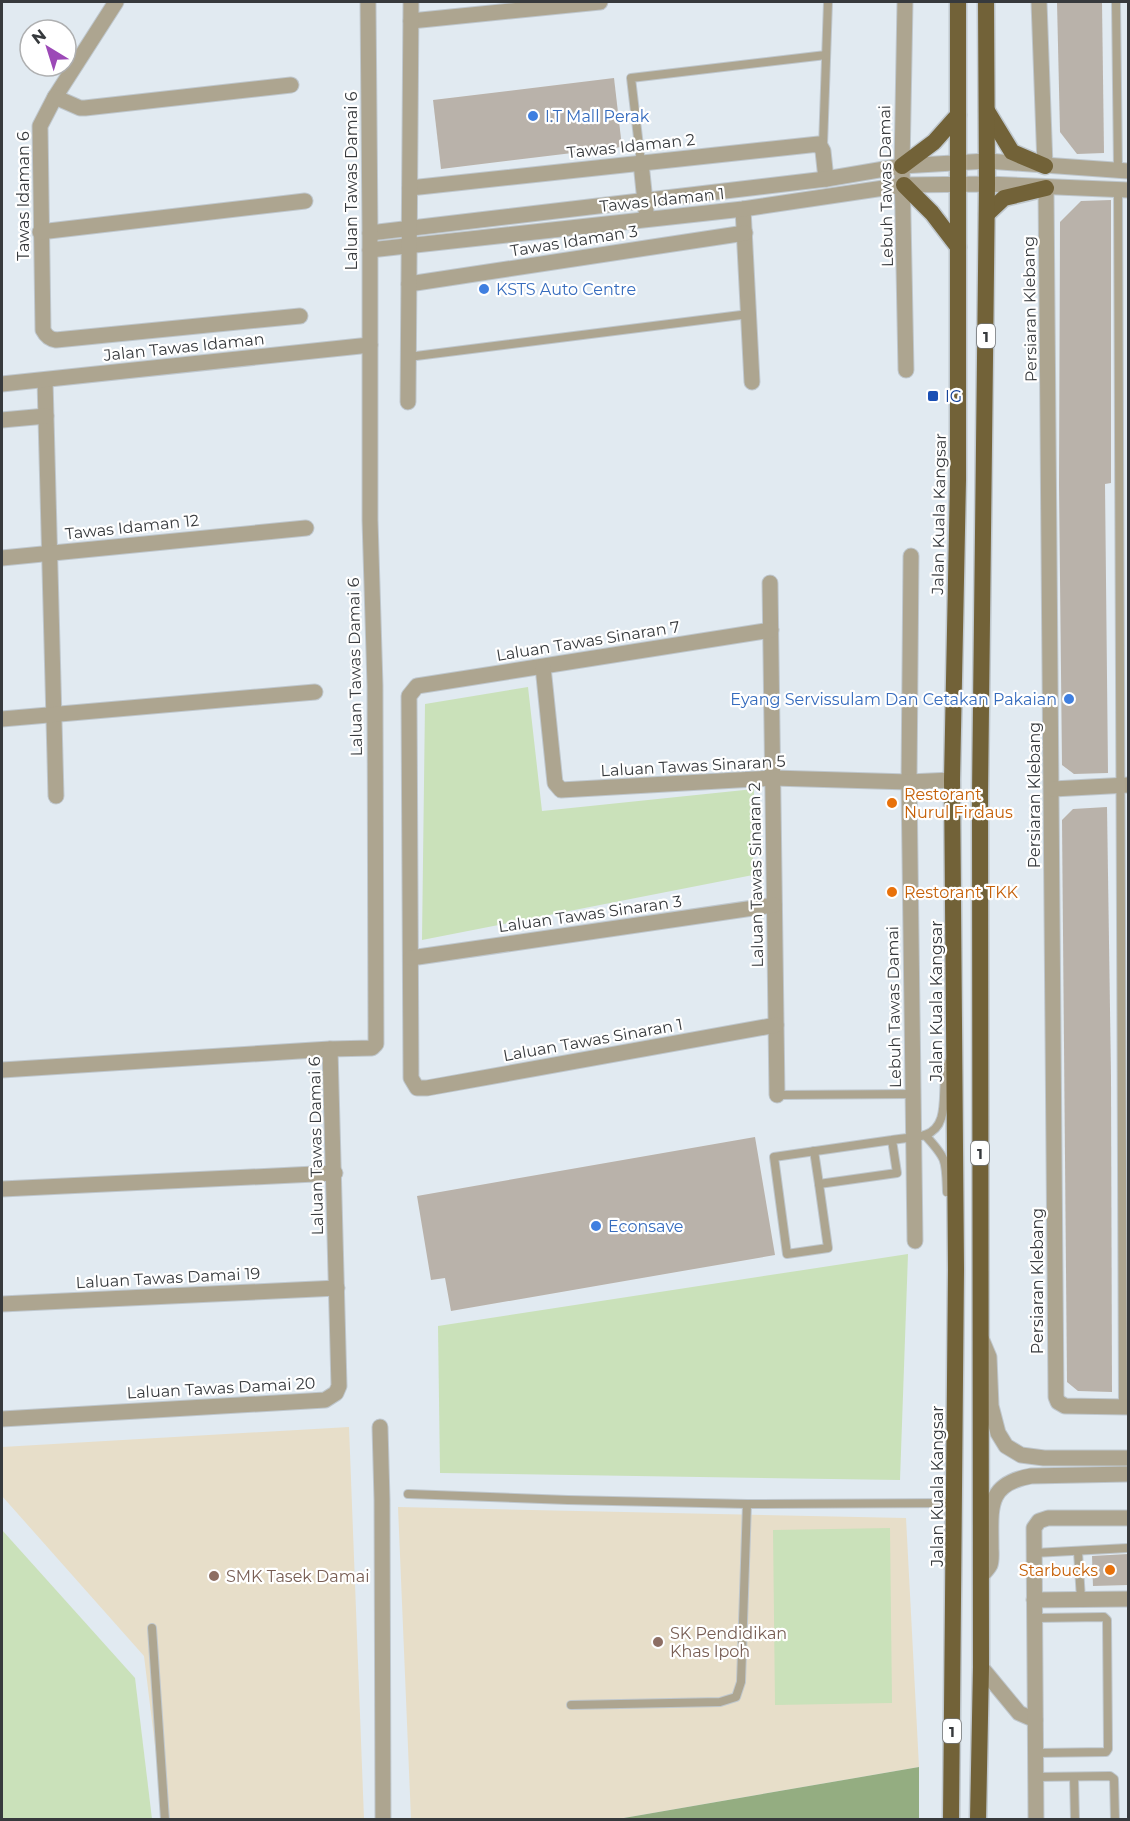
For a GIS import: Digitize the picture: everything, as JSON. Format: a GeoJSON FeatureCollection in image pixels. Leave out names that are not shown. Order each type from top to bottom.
{"type":"FeatureCollection","features":[{"type":"Feature","properties":{"kind":"highway","name":"Jalan Kuala Kangsar"},"geometry":{"type":"LineString","coordinates":[[951,1820],[956,1236],[952,780],[958,468],[958,2]]}},
{"type":"Feature","properties":{"kind":"highway","name":"1"},"geometry":{"type":"LineString","coordinates":[[978,1820],[981,1666],[980,795],[987,214],[986,2]]}},
{"type":"Feature","properties":{"kind":"highway"},"geometry":{"type":"LineString","coordinates":[[987,110],[1012,152],[1045,166]]}},
{"type":"Feature","properties":{"kind":"highway"},"geometry":{"type":"LineString","coordinates":[[902,166],[934,142],[958,115]]}},
{"type":"Feature","properties":{"kind":"highway"},"geometry":{"type":"LineString","coordinates":[[904,185],[932,213],[958,247]]}},
{"type":"Feature","properties":{"kind":"highway"},"geometry":{"type":"LineString","coordinates":[[987,214],[1004,198],[1046,188]]}},
{"type":"Feature","properties":{"kind":"street","name":"Tawas Idaman 6"},"geometry":{"type":"LineString","coordinates":[[116,2],[55,97],[39,132],[43,330],[48,338],[56,340],[300,316]]}},
{"type":"Feature","properties":{"kind":"street","name":"Laluan Tawas Damai 6"},"geometry":{"type":"LineString","coordinates":[[337,1288],[330,1049],[372,1048],[376,1044],[375,686],[370,520],[368,2]]}},
{"type":"Feature","properties":{"kind":"street"},"geometry":{"type":"LineString","coordinates":[[408,402],[411,2]]}},
{"type":"Feature","properties":{"kind":"street"},"geometry":{"type":"LineString","coordinates":[[411,21],[600,2]]}},
{"type":"Feature","properties":{"kind":"street","name":"Lebuh Tawas Damai"},"geometry":{"type":"LineString","coordinates":[[905,2],[902,166],[906,370]]}},
{"type":"Feature","properties":{"kind":"street"},"geometry":{"type":"LineString","coordinates":[[1039,2],[1045,166]]}},
{"type":"Feature","properties":{"kind":"street"},"geometry":{"type":"LineString","coordinates":[[55,97],[85,108],[291,85]]}},
{"type":"Feature","properties":{"kind":"street","name":"Tawas Idaman 2"},"geometry":{"type":"LineString","coordinates":[[410,188],[819,144],[823,151]]}},
{"type":"Feature","properties":{"kind":"street"},"geometry":{"type":"LineString","coordinates":[[823,151],[826,179]]}},
{"type":"Feature","properties":{"kind":"street","name":"Tawas Idaman 1"},"geometry":{"type":"LineString","coordinates":[[370,233],[826,179],[902,166],[987,161],[1123,171]]}},
{"type":"Feature","properties":{"kind":"street"},"geometry":{"type":"LineString","coordinates":[[641,163],[647,220]]}},
{"type":"Feature","properties":{"kind":"street","name":"Tawas Idaman 1"},"geometry":{"type":"LineString","coordinates":[[370,250],[743,209],[904,185],[987,184],[1123,191]]}},
{"type":"Feature","properties":{"kind":"street","name":"Persiaran Klebang"},"geometry":{"type":"LineString","coordinates":[[1046,188],[1053,789],[1056,1397],[1065,1406],[1126,1407]]}},
{"type":"Feature","properties":{"kind":"street"},"geometry":{"type":"LineString","coordinates":[[40,232],[305,201]]}},
{"type":"Feature","properties":{"kind":"street"},"geometry":{"type":"LineString","coordinates":[[743,209],[752,382]]}},
{"type":"Feature","properties":{"kind":"street","name":"Tawas Idaman 3"},"geometry":{"type":"LineString","coordinates":[[409,284],[745,233]]}},
{"type":"Feature","properties":{"kind":"street","name":"Jalan Tawas Idaman"},"geometry":{"type":"LineString","coordinates":[[2,384],[370,345]]}},
{"type":"Feature","properties":{"kind":"street"},"geometry":{"type":"LineString","coordinates":[[2,558],[50,554],[45,380]]}},
{"type":"Feature","properties":{"kind":"street"},"geometry":{"type":"LineString","coordinates":[[2,420],[46,416]]}},
{"type":"Feature","properties":{"kind":"street","name":"Tawas Idaman 12"},"geometry":{"type":"LineString","coordinates":[[56,796],[50,554],[306,528]]}},
{"type":"Feature","properties":{"kind":"street","name":"Lebuh Tawas Damai"},"geometry":{"type":"LineString","coordinates":[[911,556],[909,782],[913,1094],[919,1136],[915,1241]]}},
{"type":"Feature","properties":{"kind":"street","name":"Laluan Tawas Sinaran 2"},"geometry":{"type":"LineString","coordinates":[[770,583],[777,1095]]}},
{"type":"Feature","properties":{"kind":"street","name":"Laluan Tawas Sinaran 7"},"geometry":{"type":"LineString","coordinates":[[411,958],[409,696],[417,686],[771,630]]}},
{"type":"Feature","properties":{"kind":"street","name":"Laluan Tawas Sinaran 5"},"geometry":{"type":"LineString","coordinates":[[543,667],[555,783],[561,790],[772,778],[909,782],[952,780]]}},
{"type":"Feature","properties":{"kind":"street"},"geometry":{"type":"LineString","coordinates":[[2,719],[315,692]]}},
{"type":"Feature","properties":{"kind":"street"},"geometry":{"type":"LineString","coordinates":[[1053,789],[1125,785]]}},
{"type":"Feature","properties":{"kind":"street","name":"Laluan Tawas Sinaran 3"},"geometry":{"type":"LineString","coordinates":[[411,958],[774,905]]}},
{"type":"Feature","properties":{"kind":"street","name":"Laluan Tawas Sinaran 1"},"geometry":{"type":"LineString","coordinates":[[411,958],[411,1078],[417,1088],[776,1025]]}},
{"type":"Feature","properties":{"kind":"street"},"geometry":{"type":"LineString","coordinates":[[2,1070],[330,1049]]}},
{"type":"Feature","properties":{"kind":"street"},"geometry":{"type":"LineString","coordinates":[[2,1189],[334,1173]]}},
{"type":"Feature","properties":{"kind":"street","name":"Laluan Tawas Damai 19"},"geometry":{"type":"LineString","coordinates":[[2,1304],[337,1288]]}},
{"type":"Feature","properties":{"kind":"street","name":"Laluan Tawas Damai 20"},"geometry":{"type":"LineString","coordinates":[[2,1419],[325,1400],[336,1393],[339,1386],[337,1288]]}},
{"type":"Feature","properties":{"kind":"street"},"geometry":{"type":"LineString","coordinates":[[980,1335],[989,1357],[991,1406],[998,1433],[1006,1446],[1021,1455],[1044,1458],[1128,1458]]}},
{"type":"Feature","properties":{"kind":"street"},"geometry":{"type":"LineString","coordinates":[[380,1427],[382,1820]]}},
{"type":"Feature","properties":{"kind":"street"},"geometry":{"type":"LineString","coordinates":[[981,1576],[991,1563],[991,1507],[995,1493],[1006,1484],[1031,1476],[1128,1474]]}},
{"type":"Feature","properties":{"kind":"street"},"geometry":{"type":"LineString","coordinates":[[1036,1820],[1034,1528],[1039,1521],[1048,1518],[1128,1518]]}},
{"type":"Feature","properties":{"kind":"street"},"geometry":{"type":"LineString","coordinates":[[1034,1600],[1128,1599]]}},
{"type":"Feature","properties":{"kind":"street"},"geometry":{"type":"LineString","coordinates":[[981,1666],[1019,1713],[1035,1720]]}},
{"type":"Feature","properties":{"kind":"lane"},"geometry":{"type":"LineString","coordinates":[[823,151],[828,2]]}},
{"type":"Feature","properties":{"kind":"lane"},"geometry":{"type":"LineString","coordinates":[[1116,2],[1123,171]]}},
{"type":"Feature","properties":{"kind":"lane"},"geometry":{"type":"LineString","coordinates":[[641,163],[631,78],[826,55]]}},
{"type":"Feature","properties":{"kind":"lane"},"geometry":{"type":"LineString","coordinates":[[1123,191],[1126,1407]]}},
{"type":"Feature","properties":{"kind":"lane"},"geometry":{"type":"LineString","coordinates":[[408,357],[749,314]]}},
{"type":"Feature","properties":{"kind":"lane"},"geometry":{"type":"LineString","coordinates":[[814,1151],[828,1248],[787,1254],[774,1157],[814,1151],[919,1136],[935,1130],[942,1116],[944,1075],[954,1053]]}},
{"type":"Feature","properties":{"kind":"lane"},"geometry":{"type":"LineString","coordinates":[[777,1095],[913,1094]]}},
{"type":"Feature","properties":{"kind":"lane"},"geometry":{"type":"LineString","coordinates":[[919,1136],[943,1154],[946,1161],[948,1225],[956,1236]]}},
{"type":"Feature","properties":{"kind":"lane"},"geometry":{"type":"LineString","coordinates":[[819,1184],[897,1173],[892,1140]]}},
{"type":"Feature","properties":{"kind":"lane"},"geometry":{"type":"LineString","coordinates":[[408,1494],[747,1504],[955,1503]]}},
{"type":"Feature","properties":{"kind":"lane"},"geometry":{"type":"LineString","coordinates":[[571,1705],[720,1702],[736,1697],[741,1682],[747,1504]]}},
{"type":"Feature","properties":{"kind":"lane"},"geometry":{"type":"LineString","coordinates":[[1034,1553],[1128,1548]]}},
{"type":"Feature","properties":{"kind":"lane"},"geometry":{"type":"LineString","coordinates":[[1078,1552],[1081,1599]]}},
{"type":"Feature","properties":{"kind":"lane"},"geometry":{"type":"LineString","coordinates":[[1034,1618],[1104,1617],[1107,1620],[1108,1749],[1106,1752],[1035,1753]]}},
{"type":"Feature","properties":{"kind":"lane"},"geometry":{"type":"LineString","coordinates":[[152,1628],[165,1820]]}},
{"type":"Feature","properties":{"kind":"lane"},"geometry":{"type":"LineString","coordinates":[[1074,1776],[1076,1820]]}},
{"type":"Feature","properties":{"kind":"lane"},"geometry":{"type":"LineString","coordinates":[[1035,1777],[1110,1776],[1114,1779],[1115,1820]]}},
{"type":"Feature","properties":{"kind":"shaded area","name":"SMK Tasek Damai"},"geometry":{"type":"Polygon","coordinates":[[[349,1427],[364,1819],[164,1819],[144,1656],[2,1496],[2,1447],[349,1427]]]}},
{"type":"Feature","properties":{"kind":"shaded area","name":"SK Pendidikan Khas Ipoh"},"geometry":{"type":"Polygon","coordinates":[[[398,1507],[906,1518],[919,1767],[618,1819],[411,1819],[398,1507]]]}},
{"type":"Feature","properties":{"kind":"green space"},"geometry":{"type":"Polygon","coordinates":[[[528,687],[542,811],[754,789],[753,875],[422,940],[425,704],[528,687]]]}},
{"type":"Feature","properties":{"kind":"green space"},"geometry":{"type":"Polygon","coordinates":[[[908,1254],[900,1480],[440,1473],[438,1326],[908,1254]]]}},
{"type":"Feature","properties":{"kind":"green space"},"geometry":{"type":"Polygon","coordinates":[[[890,1528],[892,1703],[775,1705],[773,1530],[890,1528]]]}},
{"type":"Feature","properties":{"kind":"green space"},"geometry":{"type":"Polygon","coordinates":[[[2,1530],[135,1678],[152,1819],[2,1819],[2,1530]]]}},
{"type":"Feature","properties":{"kind":"green space"},"geometry":{"type":"Polygon","coordinates":[[[919,1767],[919,1819],[618,1819],[919,1767]]]}},
{"type":"Feature","properties":{"kind":"building"},"geometry":{"type":"Polygon","coordinates":[[[1057,2],[1102,2],[1104,153],[1077,154],[1060,132],[1057,2]]]}},
{"type":"Feature","properties":{"kind":"building"},"geometry":{"type":"Polygon","coordinates":[[[614,78],[622,147],[441,169],[433,100],[614,78]]]}},
{"type":"Feature","properties":{"kind":"building"},"geometry":{"type":"Polygon","coordinates":[[[1111,200],[1111,483],[1105,484],[1108,773],[1074,774],[1062,765],[1059,485],[1060,222],[1081,201],[1111,200]]]}},
{"type":"Feature","properties":{"kind":"building"},"geometry":{"type":"Polygon","coordinates":[[[1107,807],[1112,1392],[1078,1391],[1067,1382],[1062,820],[1073,809],[1107,807]]]}},
{"type":"Feature","properties":{"kind":"building","name":"Econsave"},"geometry":{"type":"Polygon","coordinates":[[[755,1137],[775,1255],[451,1311],[445,1278],[431,1280],[417,1196],[755,1137]]]}},
{"type":"Feature","properties":{"kind":"building","name":"Starbucks"},"geometry":{"type":"Polygon","coordinates":[[[1128,1554],[1128,1585],[1093,1586],[1092,1556],[1128,1554]]]}},
{"type":"Feature","properties":{"kind":"place","name":"I.T Mall Perak"},"geometry":{"type":"Point","coordinates":[533,116]}},
{"type":"Feature","properties":{"kind":"place","name":"KSTS Auto Centre"},"geometry":{"type":"Point","coordinates":[484,289]}},
{"type":"Feature","properties":{"kind":"place","name":"IG"},"geometry":{"type":"Point","coordinates":[933,396]}},
{"type":"Feature","properties":{"kind":"place","name":"Eyang Servissulam Dan Cetakan Pakaian"},"geometry":{"type":"Point","coordinates":[1069,699]}},
{"type":"Feature","properties":{"kind":"place","name":"Restorant Nurul Firdaus"},"geometry":{"type":"Point","coordinates":[892,803]}},
{"type":"Feature","properties":{"kind":"place","name":"Restorant TKK"},"geometry":{"type":"Point","coordinates":[892,892]}},
{"type":"Feature","properties":{"kind":"place","name":"Econsave"},"geometry":{"type":"Point","coordinates":[596,1226]}},
{"type":"Feature","properties":{"kind":"place","name":"Starbucks"},"geometry":{"type":"Point","coordinates":[1110,1570]}},
{"type":"Feature","properties":{"kind":"place","name":"SMK Tasek Damai"},"geometry":{"type":"Point","coordinates":[214,1576]}},
{"type":"Feature","properties":{"kind":"place","name":"SK Pendidikan Khas Ipoh"},"geometry":{"type":"Point","coordinates":[658,1642]}}]}
